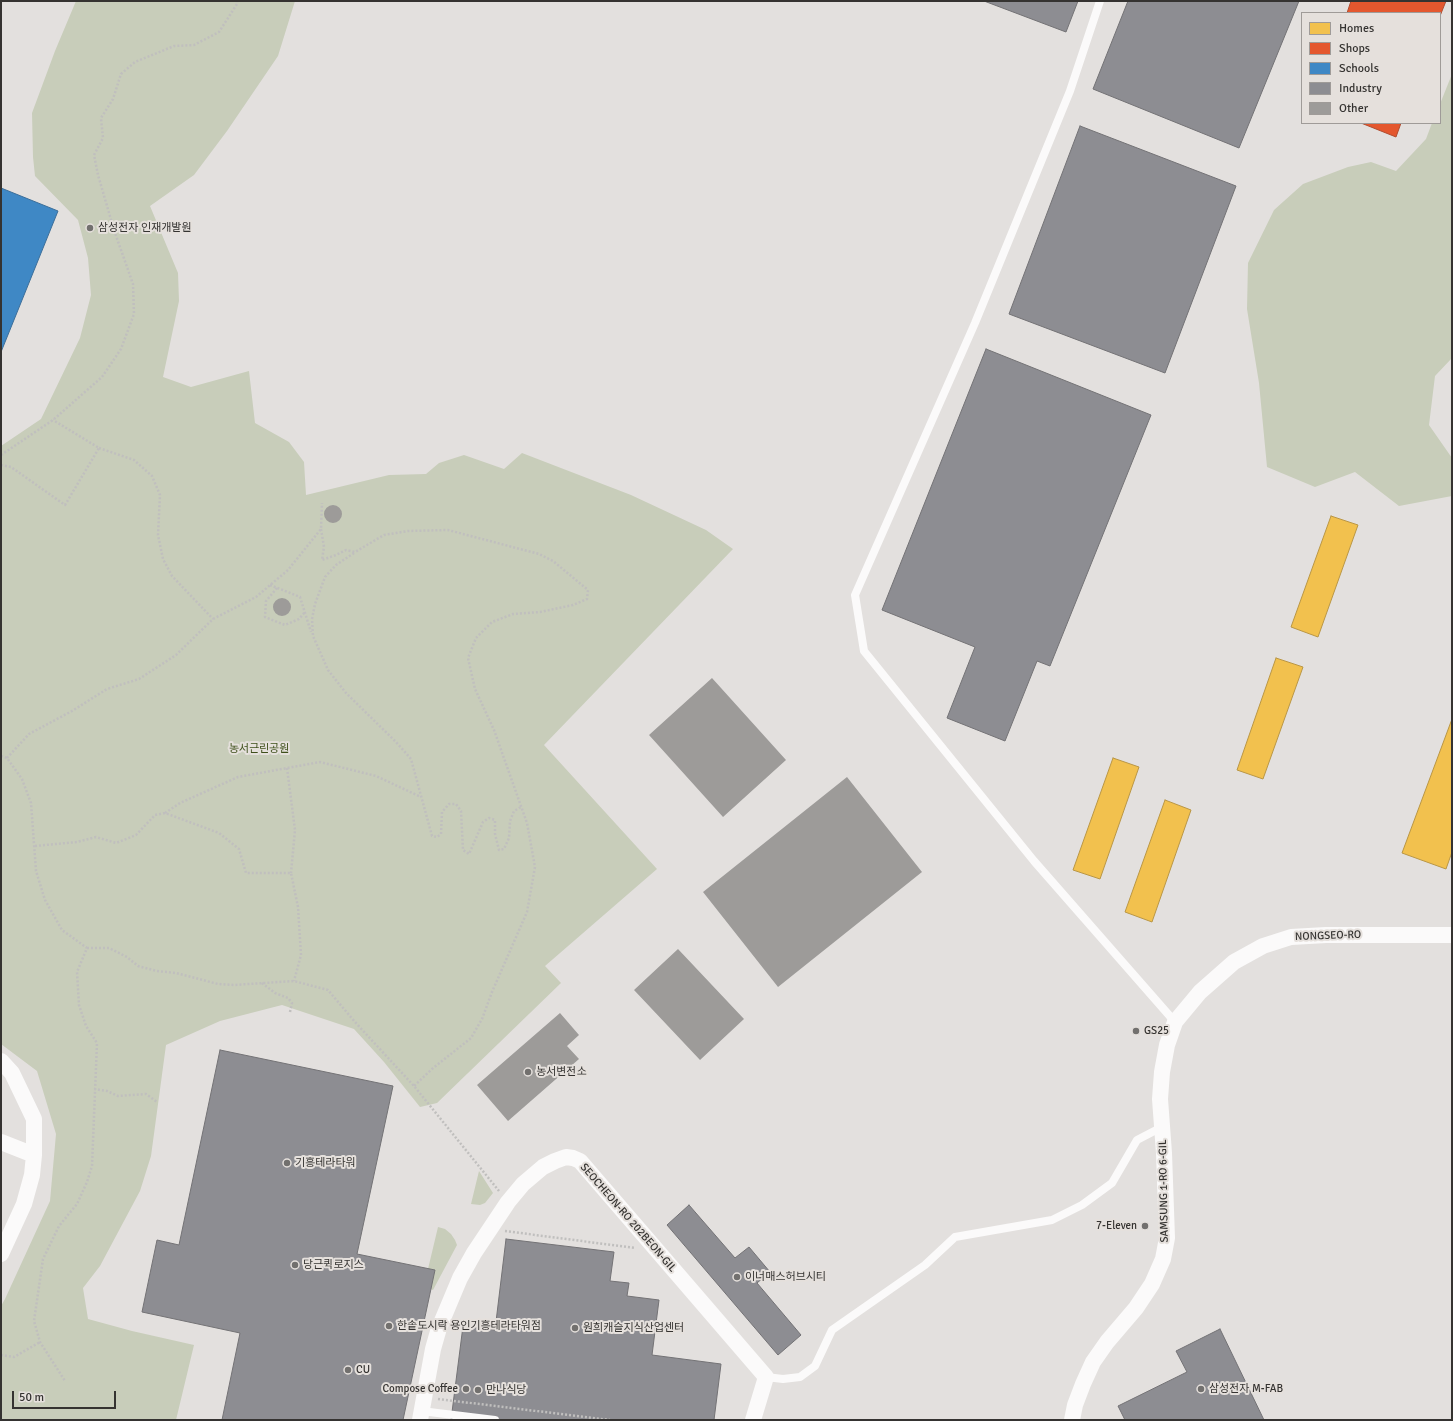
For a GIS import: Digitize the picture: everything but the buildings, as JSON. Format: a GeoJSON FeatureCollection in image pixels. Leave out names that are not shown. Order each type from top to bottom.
{"type":"FeatureCollection","features":[{"type":"Feature","properties":{"kind":"street","name":"NONGSEO-RO"},"geometry":{"type":"LineString","coordinates":[[1162,1127],[1160,1099],[1162,1072],[1167,1045],[1175,1022],[1200,992],[1234,962],[1263,946],[1291,937],[1326,934],[1452,935]]}},
{"type":"Feature","properties":{"kind":"street"},"geometry":{"type":"LineString","coordinates":[[1,1061],[12,1073],[34,1118],[34,1155],[32,1175],[24,1204],[1,1254]]}},
{"type":"Feature","properties":{"kind":"street","name":"SAMSUNG 1-RO 6-GIL"},"geometry":{"type":"LineString","coordinates":[[1072,1420],[1078,1398],[1093,1362],[1107,1342],[1154,1286],[1163,1259],[1167,1238],[1162,1127]]}},
{"type":"Feature","properties":{"kind":"street"},"geometry":{"type":"LineString","coordinates":[[1,1142],[34,1155]]}},
{"type":"Feature","properties":{"kind":"street","name":"SEOCHEON-RO 202BEON-GIL"},"geometry":{"type":"LineString","coordinates":[[420,1415],[433,1349],[439,1328],[460,1278],[474,1253],[508,1202],[523,1184],[543,1167],[566,1157],[580,1161],[766,1378]]}},
{"type":"Feature","properties":{"kind":"street"},"geometry":{"type":"LineString","coordinates":[[753,1420],[766,1378]]}},
{"type":"Feature","properties":{"kind":"lane"},"geometry":{"type":"LineString","coordinates":[[1100,1],[1070,91],[975,323],[855,595],[864,651],[1034,861],[1175,1022]]}},
{"type":"Feature","properties":{"kind":"lane"},"geometry":{"type":"LineString","coordinates":[[766,1378],[784,1379],[800,1377],[815,1366],[832,1330],[925,1265],[955,1237],[1052,1220],[1082,1206],[1112,1183],[1137,1140],[1162,1127]]}},
{"type":"Feature","properties":{"kind":"lane"},"geometry":{"type":"LineString","coordinates":[[420,1415],[495,1420]]}},
{"type":"Feature","properties":{"kind":"path"},"geometry":{"type":"LineString","coordinates":[[1,455],[53,420],[102,377],[121,349],[134,314],[133,284],[114,230],[94,155],[103,138],[101,118],[113,99],[121,74],[134,62],[174,46],[194,45],[219,32],[237,1]]}},
{"type":"Feature","properties":{"kind":"path"},"geometry":{"type":"LineString","coordinates":[[53,420],[99,448],[134,460],[152,476],[160,495],[158,535],[163,559],[172,576],[214,619]]}},
{"type":"Feature","properties":{"kind":"path"},"geometry":{"type":"LineString","coordinates":[[1,465],[11,467],[65,505],[99,448]]}},
{"type":"Feature","properties":{"kind":"path"},"geometry":{"type":"LineString","coordinates":[[322,503],[321,529],[324,547],[322,560],[336,556],[346,550],[355,552]]}},
{"type":"Feature","properties":{"kind":"path"},"geometry":{"type":"LineString","coordinates":[[8,758],[29,734],[72,711],[107,688],[139,679],[176,655],[214,619],[256,597],[288,570],[321,529]]}},
{"type":"Feature","properties":{"kind":"path"},"geometry":{"type":"LineString","coordinates":[[313,636],[312,618],[315,604],[325,577],[336,565],[384,535],[408,531],[448,530],[539,554],[553,561],[588,590],[587,599],[573,605],[540,612],[513,614],[492,622],[476,638],[468,658],[475,689],[494,730],[527,823],[535,866],[526,912],[482,1019],[471,1038],[432,1069],[414,1086]]}},
{"type":"Feature","properties":{"kind":"path"},"geometry":{"type":"LineString","coordinates":[[270,585],[300,597],[313,636],[328,670],[346,693],[396,742],[411,759],[432,836],[437,837],[441,834],[442,812],[449,804],[456,804],[461,811],[463,850],[469,854],[483,822],[489,818],[495,820],[495,834],[499,850],[504,849],[509,838],[510,821],[514,811],[521,807]]}},
{"type":"Feature","properties":{"kind":"path"},"geometry":{"type":"LineString","coordinates":[[277,588],[266,601],[265,617],[286,625],[299,619],[305,612]]}},
{"type":"Feature","properties":{"kind":"path"},"geometry":{"type":"LineString","coordinates":[[1,756],[8,758],[22,779],[31,803],[36,871],[45,900],[62,930],[87,948],[109,948],[127,957],[138,966],[156,971],[176,973],[218,984],[234,985],[294,981],[328,990],[355,1022],[414,1086],[500,1193]]}},
{"type":"Feature","properties":{"kind":"path"},"geometry":{"type":"LineString","coordinates":[[35,846],[77,842],[96,837],[116,843],[136,835],[154,815],[165,813],[180,803],[238,777],[320,762],[376,776],[422,798]]}},
{"type":"Feature","properties":{"kind":"path"},"geometry":{"type":"LineString","coordinates":[[287,768],[295,830],[291,873],[298,907],[301,955],[294,981]]}},
{"type":"Feature","properties":{"kind":"path"},"geometry":{"type":"LineString","coordinates":[[165,813],[218,833],[239,849],[246,873],[291,873]]}},
{"type":"Feature","properties":{"kind":"path"},"geometry":{"type":"LineString","coordinates":[[65,1381],[40,1342],[34,1321],[43,1259],[59,1226],[77,1204],[87,1182],[92,1166],[96,1042],[86,1026],[79,1005],[77,972],[87,948]]}},
{"type":"Feature","properties":{"kind":"path"},"geometry":{"type":"LineString","coordinates":[[262,982],[275,993],[288,998],[292,1003],[290,1012]]}},
{"type":"Feature","properties":{"kind":"path"},"geometry":{"type":"LineString","coordinates":[[94,1089],[107,1091],[118,1096],[146,1094],[157,1102]]}},
{"type":"Feature","properties":{"kind":"path"},"geometry":{"type":"LineString","coordinates":[[503,1231],[636,1248]]}},
{"type":"Feature","properties":{"kind":"path"},"geometry":{"type":"LineString","coordinates":[[1,1355],[14,1357],[40,1342]]}},
{"type":"Feature","properties":{"kind":"path"},"geometry":{"type":"LineString","coordinates":[[436,1399],[610,1420]]}},
{"type":"Feature","properties":{"kind":"green space","name":"농서근린공원"},"geometry":{"type":"Polygon","coordinates":[[[76,1],[295,1],[278,56],[227,131],[194,175],[150,206],[178,273],[179,301],[163,377],[191,387],[249,371],[255,423],[289,442],[304,462],[306,495],[389,475],[426,474],[439,463],[464,455],[504,469],[522,453],[631,495],[706,530],[733,549],[544,745],[657,869],[545,966],[561,983],[437,1103],[420,1107],[384,1062],[354,1029],[282,1005],[220,1021],[166,1045],[151,1156],[140,1191],[100,1266],[83,1288],[88,1319],[194,1345],[176,1420],[1,1420],[1,1306],[50,1201],[56,1134],[37,1071],[1,1044],[1,446],[41,419],[80,338],[91,295],[88,258],[78,220],[35,176],[33,157],[32,113],[55,51],[76,1]]]}},
{"type":"Feature","properties":{"kind":"green space"},"geometry":{"type":"Polygon","coordinates":[[[1452,74],[1452,358],[1435,376],[1429,425],[1452,458],[1452,496],[1399,506],[1355,472],[1315,487],[1267,467],[1259,383],[1247,309],[1248,263],[1274,210],[1303,184],[1348,167],[1371,162],[1396,171],[1426,139],[1432,124],[1441,124],[1441,102],[1452,74]]]}},
{"type":"Feature","properties":{"kind":"green space"},"geometry":{"type":"Polygon","coordinates":[[[479,1171],[493,1193],[485,1203],[480,1205],[471,1204],[479,1171]]]}},
{"type":"Feature","properties":{"kind":"green space"},"geometry":{"type":"Polygon","coordinates":[[[438,1227],[445,1229],[451,1234],[457,1245],[433,1290],[430,1289],[434,1270],[428,1269],[438,1227]]]}},
{"type":"Feature","properties":{"kind":"place","name":"삼성전자 인재개발원"},"geometry":{"type":"Point","coordinates":[90,228]}},
{"type":"Feature","properties":{"kind":"place","name":"GS25"},"geometry":{"type":"Point","coordinates":[1136,1031]}},
{"type":"Feature","properties":{"kind":"place","name":"농서변전소"},"geometry":{"type":"Point","coordinates":[528,1072]}},
{"type":"Feature","properties":{"kind":"place","name":"기흥테라타워"},"geometry":{"type":"Point","coordinates":[287,1163]}},
{"type":"Feature","properties":{"kind":"place","name":"7-Eleven"},"geometry":{"type":"Point","coordinates":[1145,1226]}},
{"type":"Feature","properties":{"kind":"place","name":"당근퀵로지스"},"geometry":{"type":"Point","coordinates":[295,1265]}},
{"type":"Feature","properties":{"kind":"place","name":"이너매스허브시티"},"geometry":{"type":"Point","coordinates":[737,1277]}},
{"type":"Feature","properties":{"kind":"place","name":"한솥도시락 용인기흥테라타워점"},"geometry":{"type":"Point","coordinates":[389,1326]}},
{"type":"Feature","properties":{"kind":"place","name":"원희캐슬지식산업센터"},"geometry":{"type":"Point","coordinates":[575,1328]}},
{"type":"Feature","properties":{"kind":"place","name":"CU"},"geometry":{"type":"Point","coordinates":[348,1370]}},
{"type":"Feature","properties":{"kind":"place","name":"Compose Coffee"},"geometry":{"type":"Point","coordinates":[466,1389]}},
{"type":"Feature","properties":{"kind":"place","name":"삼성전자 M-FAB"},"geometry":{"type":"Point","coordinates":[1201,1389]}},
{"type":"Feature","properties":{"kind":"place","name":"만나식당"},"geometry":{"type":"Point","coordinates":[478,1390]}}]}
